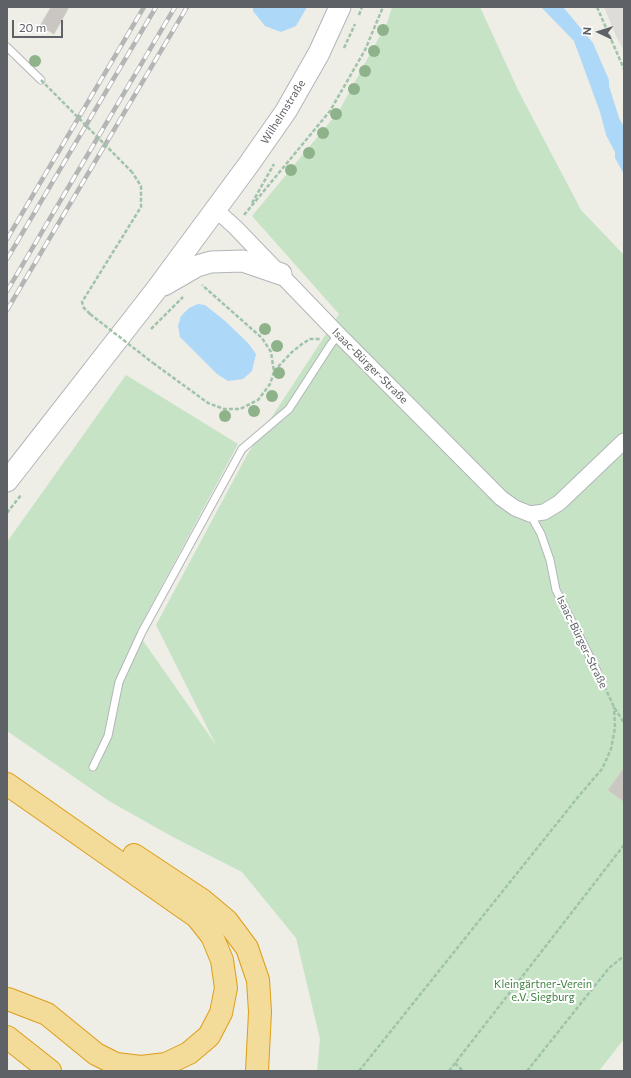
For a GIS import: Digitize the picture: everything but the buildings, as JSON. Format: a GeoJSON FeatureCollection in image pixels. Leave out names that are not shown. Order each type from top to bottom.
{"type":"FeatureCollection","features":[{"type":"Feature","properties":{"kind":"highway"},"geometry":{"type":"LineString","coordinates":[[7,770],[202,900],[227,921],[247,948],[258,980],[260,1012],[257,1071]]}},
{"type":"Feature","properties":{"kind":"highway"},"geometry":{"type":"LineString","coordinates":[[7,784],[197,917],[212,936],[222,960],[226,988],[221,1013],[209,1036],[189,1053],[166,1064],[142,1067],[116,1064],[96,1054],[47,1014],[7,998]]}},
{"type":"Feature","properties":{"kind":"highway"},"geometry":{"type":"LineString","coordinates":[[7,998],[96,1071]]}},
{"type":"Feature","properties":{"kind":"highway"},"geometry":{"type":"LineString","coordinates":[[7,1037],[50,1071]]}},
{"type":"Feature","properties":{"kind":"highway"},"geometry":{"type":"LineString","coordinates":[[7,1048],[29,1071]]}},
{"type":"Feature","properties":{"kind":"main road","name":"Wilhelmstraße"},"geometry":{"type":"LineString","coordinates":[[15,486],[156,290],[216,210],[286,111],[319,53],[340,7]]}},
{"type":"Feature","properties":{"kind":"main road"},"geometry":{"type":"LineString","coordinates":[[156,290],[197,266],[211,262],[243,261],[280,274]]}},
{"type":"Feature","properties":{"kind":"street","name":"Isaac-Bürger-Straße"},"geometry":{"type":"LineString","coordinates":[[216,210],[235,227],[280,274],[335,340],[501,498],[515,508],[530,514]]}},
{"type":"Feature","properties":{"kind":"street"},"geometry":{"type":"LineString","coordinates":[[530,514],[544,512],[559,503],[624,441]]}},
{"type":"Feature","properties":{"kind":"lane"},"geometry":{"type":"LineString","coordinates":[[7,47],[41,80]]}},
{"type":"Feature","properties":{"kind":"lane"},"geometry":{"type":"LineString","coordinates":[[92,767],[108,736],[119,682],[142,632],[242,449],[289,409],[335,340]]}},
{"type":"Feature","properties":{"kind":"lane","name":"Isaac-Bürger-Straße"},"geometry":{"type":"LineString","coordinates":[[530,514],[541,534],[550,560],[556,590],[597,671]]}},
{"type":"Feature","properties":{"kind":"path"},"geometry":{"type":"LineString","coordinates":[[235,227],[330,111],[365,50],[383,7]]}},
{"type":"Feature","properties":{"kind":"path"},"geometry":{"type":"LineString","coordinates":[[597,7],[624,69]]}},
{"type":"Feature","properties":{"kind":"path"},"geometry":{"type":"LineString","coordinates":[[41,80],[132,172],[141,186],[141,207],[82,302],[84,308],[90,314],[208,404],[224,409],[240,409],[258,400],[270,384],[274,372],[292,352],[310,339],[325,338],[335,340]]}},
{"type":"Feature","properties":{"kind":"path"},"geometry":{"type":"LineString","coordinates":[[197,287],[202,284],[211,262]]}},
{"type":"Feature","properties":{"kind":"path"},"geometry":{"type":"LineString","coordinates":[[202,284],[262,338],[271,352],[274,372]]}},
{"type":"Feature","properties":{"kind":"path"},"geometry":{"type":"LineString","coordinates":[[146,334],[187,293]]}},
{"type":"Feature","properties":{"kind":"path"},"geometry":{"type":"LineString","coordinates":[[132,351],[137,345]]}},
{"type":"Feature","properties":{"kind":"path"},"geometry":{"type":"LineString","coordinates":[[7,513],[15,486]]}},
{"type":"Feature","properties":{"kind":"path","name":"Isaac-Bürger-Straße"},"geometry":{"type":"LineString","coordinates":[[597,671],[614,707],[624,723]]}},
{"type":"Feature","properties":{"kind":"path"},"geometry":{"type":"LineString","coordinates":[[359,1071],[602,769],[611,748],[615,728],[614,707]]}},
{"type":"Feature","properties":{"kind":"path"},"geometry":{"type":"LineString","coordinates":[[449,1071],[624,844]]}},
{"type":"Feature","properties":{"kind":"path"},"geometry":{"type":"LineString","coordinates":[[528,1071],[609,968],[624,956]]}},
{"type":"Feature","properties":{"kind":"path"},"geometry":{"type":"LineString","coordinates":[[455,1063],[463,1071]]}},
{"type":"Feature","properties":{"kind":"shaded area"},"geometry":{"type":"Polygon","coordinates":[[[604,7],[624,7],[624,51],[617,38],[604,7]]]}},
{"type":"Feature","properties":{"kind":"green space","name":"Kleingärtner-Verein e.V. Siegburg"},"geometry":{"type":"Polygon","coordinates":[[[392,7],[480,7],[518,90],[581,210],[624,255],[624,1039],[599,1071],[317,1071],[320,1039],[296,938],[242,872],[173,837],[109,801],[7,731],[7,542],[126,375],[238,444],[137,632],[216,745],[156,625],[247,455],[339,314],[252,216],[339,111],[387,23],[392,7]]]}},
{"type":"Feature","properties":{"kind":"water"},"geometry":{"type":"Polygon","coordinates":[[[253,7],[307,7],[296,26],[281,32],[265,26],[253,11],[253,7]]]}},
{"type":"Feature","properties":{"kind":"water"},"geometry":{"type":"Polygon","coordinates":[[[541,7],[563,7],[593,43],[609,80],[609,86],[619,118],[624,127],[624,174],[615,158],[615,152],[606,135],[600,112],[574,41],[541,7]]]}},
{"type":"Feature","properties":{"kind":"water"},"geometry":{"type":"Polygon","coordinates":[[[198,304],[205,305],[224,320],[248,343],[256,354],[252,371],[243,379],[228,381],[217,374],[180,337],[178,326],[181,316],[189,308],[198,304]]]}},
{"type":"Feature","properties":{"kind":"railway"},"geometry":{"type":"LineString","coordinates":[[7,239],[144,7]]}},
{"type":"Feature","properties":{"kind":"railway"},"geometry":{"type":"LineString","coordinates":[[7,259],[156,7]]}},
{"type":"Feature","properties":{"kind":"railway"},"geometry":{"type":"LineString","coordinates":[[7,291],[175,7]]}},
{"type":"Feature","properties":{"kind":"railway"},"geometry":{"type":"LineString","coordinates":[[7,310],[187,7]]}}]}
